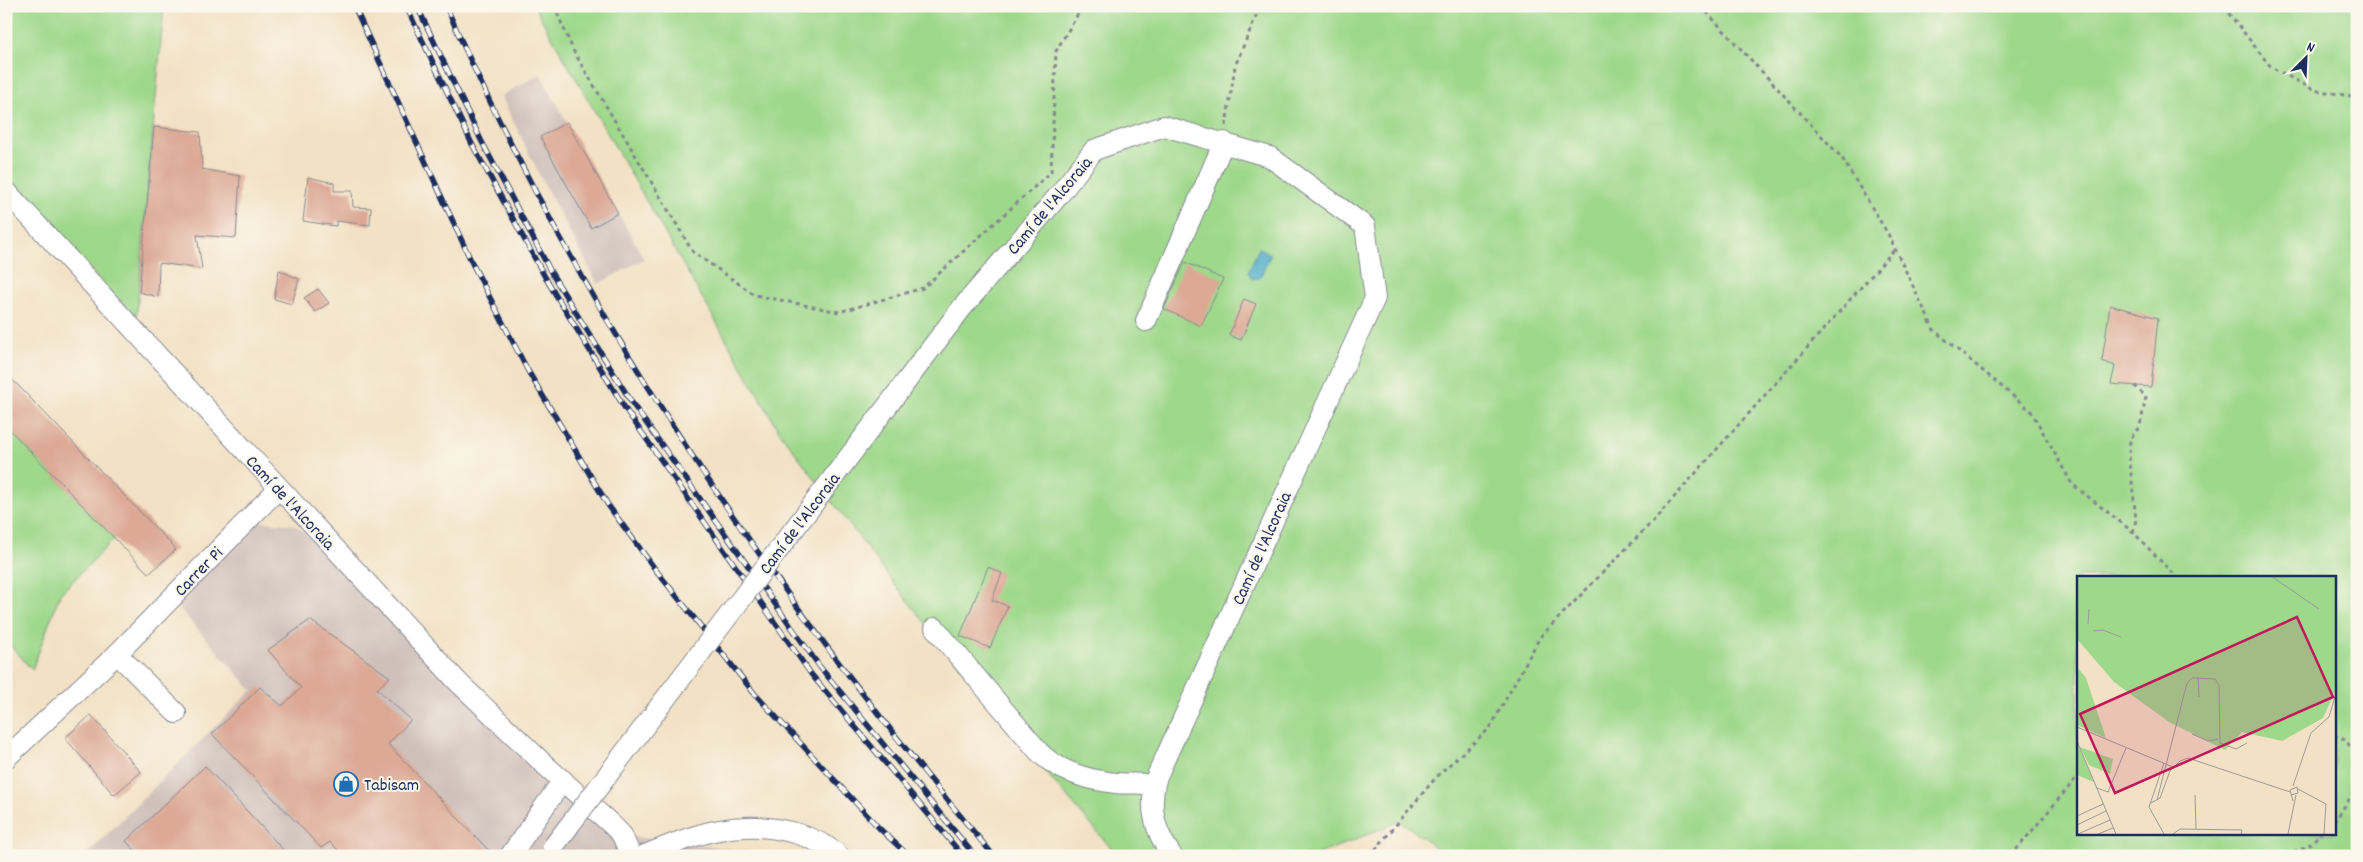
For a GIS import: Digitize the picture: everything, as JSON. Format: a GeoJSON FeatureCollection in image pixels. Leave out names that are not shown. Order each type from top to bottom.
{"type":"FeatureCollection","features":[{"type":"Feature","properties":{"kind":"street","name":"Camí de l'Alcoraia"},"geometry":{"type":"LineString","coordinates":[[550,851],[961,309],[1059,195],[1094,150],[1164,126],[1270,157],[1365,226],[1375,298],[1154,786],[1153,809],[1156,827],[1160,839],[1172,856]]}},
{"type":"Feature","properties":{"kind":"street"},"geometry":{"type":"LineString","coordinates":[[1146,321],[1224,142]]}},
{"type":"Feature","properties":{"kind":"street","name":"Camí de l'Alcoraia"},"geometry":{"type":"LineString","coordinates":[[6,192],[458,682],[611,824],[622,836],[631,856]]}},
{"type":"Feature","properties":{"kind":"street","name":"Carrer Pi"},"geometry":{"type":"LineString","coordinates":[[6,758],[117,654],[278,489]]}},
{"type":"Feature","properties":{"kind":"street"},"geometry":{"type":"LineString","coordinates":[[935,628],[1039,752],[1054,766],[1077,775],[1112,783],[1142,782],[1154,786]]}},
{"type":"Feature","properties":{"kind":"street"},"geometry":{"type":"LineString","coordinates":[[117,654],[176,713]]}},
{"type":"Feature","properties":{"kind":"street"},"geometry":{"type":"LineString","coordinates":[[510,856],[563,780]]}},
{"type":"Feature","properties":{"kind":"street"},"geometry":{"type":"LineString","coordinates":[[643,856],[716,830],[742,826],[775,827],[806,836],[830,848],[840,856]]}},
{"type":"Feature","properties":{"kind":"path"},"geometry":{"type":"LineString","coordinates":[[554,6],[574,52],[693,252],[755,295],[840,312],[923,288],[1051,172]]}},
{"type":"Feature","properties":{"kind":"path"},"geometry":{"type":"LineString","coordinates":[[1059,195],[1051,172],[1056,51],[1078,14],[1090,6]]}},
{"type":"Feature","properties":{"kind":"path"},"geometry":{"type":"LineString","coordinates":[[1224,142],[1235,66],[1256,16],[1253,6]]}},
{"type":"Feature","properties":{"kind":"path"},"geometry":{"type":"LineString","coordinates":[[1701,6],[1842,158],[1895,249],[1934,330],[2031,411],[2072,484],[2133,532],[2175,576]]}},
{"type":"Feature","properties":{"kind":"path"},"geometry":{"type":"LineString","coordinates":[[2226,6],[2226,10],[2270,67],[2314,90],[2357,97]]}},
{"type":"Feature","properties":{"kind":"path"},"geometry":{"type":"LineString","coordinates":[[1370,856],[1438,774],[1490,728],[1540,637],[1654,520],[1895,249]]}},
{"type":"Feature","properties":{"kind":"path"},"geometry":{"type":"LineString","coordinates":[[2133,532],[2136,520],[2129,454],[2130,439],[2140,426],[2146,397],[2135,386]]}},
{"type":"Feature","properties":{"kind":"path"},"geometry":{"type":"LineString","coordinates":[[2336,736],[2345,740],[2357,754]]}},
{"type":"Feature","properties":{"kind":"path"},"geometry":{"type":"LineString","coordinates":[[2011,856],[2077,777]]}},
{"type":"Feature","properties":{"kind":"path"},"geometry":{"type":"LineString","coordinates":[[2336,819],[2357,788]]}},
{"type":"Feature","properties":{"kind":"path"},"geometry":{"type":"LineString","coordinates":[[2286,856],[2309,845],[2321,834]]}},
{"type":"Feature","properties":{"kind":"shaded area"},"geometry":{"type":"Polygon","coordinates":[[[540,74],[644,259],[598,284],[544,184],[501,96],[540,74]]]}},
{"type":"Feature","properties":{"kind":"shaded area"},"geometry":{"type":"Polygon","coordinates":[[[249,520],[295,525],[351,567],[622,835],[784,856],[85,856],[252,690],[176,605],[249,520]]]}},
{"type":"Feature","properties":{"kind":"green space"},"geometry":{"type":"Polygon","coordinates":[[[6,6],[164,6],[136,321],[6,175],[6,6]]]}},
{"type":"Feature","properties":{"kind":"green space"},"geometry":{"type":"Polygon","coordinates":[[[534,6],[2357,6],[2357,856],[1448,856],[1400,821],[1314,856],[1118,856],[1029,753],[892,581],[779,431],[534,6]]]}},
{"type":"Feature","properties":{"kind":"green space"},"geometry":{"type":"Polygon","coordinates":[[[6,426],[115,538],[60,594],[32,670],[6,640],[6,426]]]}},
{"type":"Feature","properties":{"kind":"water"},"geometry":{"type":"Polygon","coordinates":[[[1259,248],[1271,254],[1260,278],[1252,279],[1248,272],[1259,248]]]}},
{"type":"Feature","properties":{"kind":"building"},"geometry":{"type":"Polygon","coordinates":[[[567,122],[618,213],[591,228],[540,137],[567,122]]]}},
{"type":"Feature","properties":{"kind":"building"},"geometry":{"type":"Polygon","coordinates":[[[154,127],[200,132],[202,169],[240,176],[236,238],[197,235],[202,269],[159,263],[158,297],[139,292],[154,127]]]}},
{"type":"Feature","properties":{"kind":"building"},"geometry":{"type":"Polygon","coordinates":[[[308,177],[334,183],[334,191],[352,191],[353,207],[371,208],[370,225],[336,221],[336,226],[303,221],[308,177]]]}},
{"type":"Feature","properties":{"kind":"building"},"geometry":{"type":"Polygon","coordinates":[[[1185,262],[1223,279],[1201,326],[1164,309],[1185,262]]]}},
{"type":"Feature","properties":{"kind":"building"},"geometry":{"type":"Polygon","coordinates":[[[279,270],[299,279],[292,304],[274,299],[279,270]]]}},
{"type":"Feature","properties":{"kind":"building"},"geometry":{"type":"Polygon","coordinates":[[[318,289],[329,303],[315,312],[304,298],[318,289]]]}},
{"type":"Feature","properties":{"kind":"building"},"geometry":{"type":"Polygon","coordinates":[[[1244,299],[1256,304],[1241,340],[1229,335],[1244,299]]]}},
{"type":"Feature","properties":{"kind":"building"},"geometry":{"type":"Polygon","coordinates":[[[2110,305],[2158,318],[2151,387],[2111,384],[2115,366],[2102,361],[2110,305]]]}},
{"type":"Feature","properties":{"kind":"building"},"geometry":{"type":"Polygon","coordinates":[[[6,373],[176,549],[149,574],[6,426],[6,373]]]}},
{"type":"Feature","properties":{"kind":"building"},"geometry":{"type":"Polygon","coordinates":[[[988,567],[1002,573],[992,600],[1008,606],[990,648],[960,636],[988,567]]]}},
{"type":"Feature","properties":{"kind":"building"},"geometry":{"type":"Polygon","coordinates":[[[310,620],[390,677],[377,689],[411,720],[388,744],[494,856],[344,856],[330,842],[321,848],[212,734],[260,687],[282,706],[301,688],[268,650],[310,620]]]}},
{"type":"Feature","properties":{"kind":"building"},"geometry":{"type":"Polygon","coordinates":[[[91,715],[141,772],[114,795],[65,738],[91,715]]]}},
{"type":"Feature","properties":{"kind":"building"},"geometry":{"type":"Polygon","coordinates":[[[205,766],[289,856],[140,856],[126,841],[205,766]]]}},
{"type":"Feature","properties":{"kind":"railway"},"geometry":{"type":"LineString","coordinates":[[354,6],[473,265],[528,371],[608,505],[655,569],[754,693],[880,829],[909,856]]}},
{"type":"Feature","properties":{"kind":"railway"},"geometry":{"type":"LineString","coordinates":[[406,6],[472,144],[545,277],[626,410],[811,674],[963,856]]}},
{"type":"Feature","properties":{"kind":"railway"},"geometry":{"type":"LineString","coordinates":[[417,6],[481,140],[552,274],[634,406],[820,667],[975,856]]}},
{"type":"Feature","properties":{"kind":"railway"},"geometry":{"type":"LineString","coordinates":[[446,6],[499,121],[558,233],[621,343],[689,451],[760,556],[835,658],[913,758],[994,856]]}},
{"type":"Feature","properties":{"kind":"place","name":"Tabisam"},"geometry":{"type":"Point","coordinates":[346,784]}}]}
